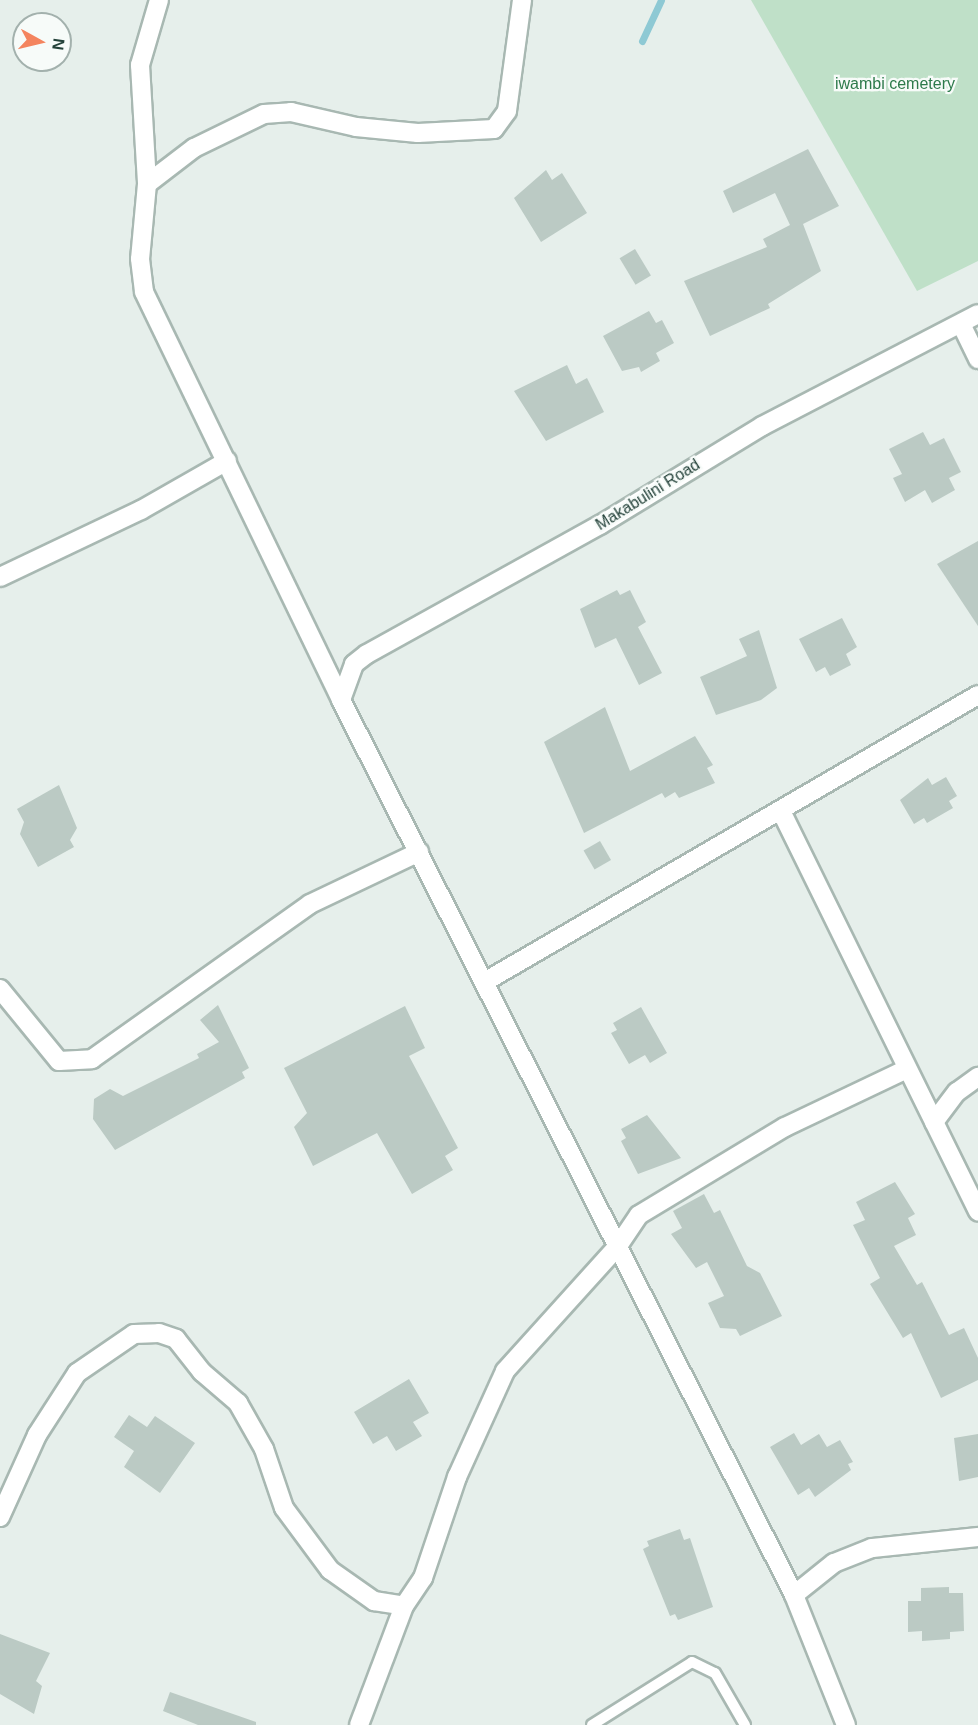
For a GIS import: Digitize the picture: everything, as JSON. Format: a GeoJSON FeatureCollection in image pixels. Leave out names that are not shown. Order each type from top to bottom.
{"type":"FeatureCollection","features":[{"type":"Feature","properties":{"kind":"street"},"geometry":{"type":"LineString","coordinates":[[159,0],[140,65],[147,184],[140,259],[144,292],[341,699],[486,981],[794,1595],[846,1725]]}},
{"type":"Feature","properties":{"kind":"street"},"geometry":{"type":"LineString","coordinates":[[147,184],[194,148],[264,114],[291,112],[356,127],[418,133],[494,129],[507,111],[522,0]]}},
{"type":"Feature","properties":{"kind":"street","name":"Makabulini Road"},"geometry":{"type":"LineString","coordinates":[[341,699],[354,664],[367,654],[830,388],[962,326],[978,314]]}},
{"type":"Feature","properties":{"kind":"street"},"geometry":{"type":"LineString","coordinates":[[962,326],[978,359]]}},
{"type":"Feature","properties":{"kind":"street"},"geometry":{"type":"LineString","coordinates":[[0,577],[141,510],[227,461]]}},
{"type":"Feature","properties":{"kind":"street"},"geometry":{"type":"LineString","coordinates":[[486,981],[685,861],[782,813],[978,695]]}},
{"type":"Feature","properties":{"kind":"street"},"geometry":{"type":"LineString","coordinates":[[782,813],[978,1211]]}},
{"type":"Feature","properties":{"kind":"street"},"geometry":{"type":"LineString","coordinates":[[0,989],[59,1061],[92,1059],[310,904],[419,852]]}},
{"type":"Feature","properties":{"kind":"street"},"geometry":{"type":"LineString","coordinates":[[359,1725],[404,1606],[423,1578],[457,1477],[505,1371],[618,1246],[639,1215],[684,1184],[785,1127],[907,1069]]}},
{"type":"Feature","properties":{"kind":"street"},"geometry":{"type":"LineString","coordinates":[[934,1122],[957,1092],[978,1077]]}},
{"type":"Feature","properties":{"kind":"street"},"geometry":{"type":"LineString","coordinates":[[0,1516],[33,1443],[77,1373],[134,1334],[159,1333],[176,1339],[202,1372],[238,1403],[264,1449],[284,1508],[330,1570],[374,1601],[404,1606]]}},
{"type":"Feature","properties":{"kind":"street"},"geometry":{"type":"LineString","coordinates":[[794,1595],[834,1563],[872,1548],[978,1537]]}},
{"type":"Feature","properties":{"kind":"lane"},"geometry":{"type":"LineString","coordinates":[[592,1725],[692,1662],[715,1673],[745,1725]]}},
{"type":"Feature","properties":{"kind":"green space","name":"iwambi cemetery"},"geometry":{"type":"Polygon","coordinates":[[[751,0],[978,0],[978,261],[917,291],[751,0]]]}},
{"type":"Feature","properties":{"kind":"building"},"geometry":{"type":"Polygon","coordinates":[[[808,149],[839,206],[803,224],[821,271],[768,304],[770,308],[710,336],[684,281],[767,247],[763,239],[790,225],[775,193],[733,213],[723,191],[808,149]]]}},
{"type":"Feature","properties":{"kind":"building"},"geometry":{"type":"Polygon","coordinates":[[[546,170],[552,180],[562,173],[587,213],[541,242],[514,198],[546,170]]]}},
{"type":"Feature","properties":{"kind":"building"},"geometry":{"type":"Polygon","coordinates":[[[635,249],[651,276],[636,285],[620,258],[635,249]]]}},
{"type":"Feature","properties":{"kind":"building"},"geometry":{"type":"Polygon","coordinates":[[[649,311],[656,323],[662,320],[674,343],[656,353],[660,361],[641,372],[639,367],[622,371],[603,336],[649,311]]]}},
{"type":"Feature","properties":{"kind":"building"},"geometry":{"type":"Polygon","coordinates":[[[567,365],[576,384],[587,378],[604,412],[546,441],[514,391],[567,365]]]}},
{"type":"Feature","properties":{"kind":"building"},"geometry":{"type":"Polygon","coordinates":[[[923,432],[930,445],[944,438],[961,472],[949,478],[955,490],[932,503],[925,490],[905,502],[893,478],[902,474],[889,449],[923,432]]]}},
{"type":"Feature","properties":{"kind":"building"},"geometry":{"type":"Polygon","coordinates":[[[978,541],[978,626],[937,564],[978,541]]]}},
{"type":"Feature","properties":{"kind":"building"},"geometry":{"type":"Polygon","coordinates":[[[617,590],[620,595],[630,590],[646,622],[638,627],[662,673],[639,685],[616,638],[595,648],[580,609],[617,590]]]}},
{"type":"Feature","properties":{"kind":"building"},"geometry":{"type":"Polygon","coordinates":[[[842,618],[857,647],[846,654],[851,665],[830,676],[825,667],[816,672],[799,639],[842,618]]]}},
{"type":"Feature","properties":{"kind":"building"},"geometry":{"type":"Polygon","coordinates":[[[759,630],[777,688],[761,700],[716,715],[700,677],[747,656],[739,639],[759,630]]]}},
{"type":"Feature","properties":{"kind":"building"},"geometry":{"type":"Polygon","coordinates":[[[605,707],[630,771],[695,736],[713,765],[707,768],[715,783],[679,798],[675,792],[665,798],[662,793],[584,833],[544,742],[605,707]]]}},
{"type":"Feature","properties":{"kind":"building"},"geometry":{"type":"Polygon","coordinates":[[[946,777],[957,796],[949,801],[953,808],[927,823],[924,818],[914,824],[900,800],[928,778],[932,785],[946,777]]]}},
{"type":"Feature","properties":{"kind":"building"},"geometry":{"type":"Polygon","coordinates":[[[59,785],[77,828],[70,840],[74,847],[38,867],[20,834],[24,822],[17,809],[59,785]]]}},
{"type":"Feature","properties":{"kind":"building"},"geometry":{"type":"Polygon","coordinates":[[[600,841],[611,860],[595,870],[584,850],[600,841]]]}},
{"type":"Feature","properties":{"kind":"building"},"geometry":{"type":"Polygon","coordinates":[[[218,1005],[249,1068],[242,1072],[245,1078],[115,1150],[93,1119],[94,1099],[110,1089],[123,1096],[199,1058],[197,1054],[219,1042],[200,1020],[218,1005]]]}},
{"type":"Feature","properties":{"kind":"building"},"geometry":{"type":"Polygon","coordinates":[[[405,1006],[425,1048],[409,1056],[458,1148],[445,1156],[453,1170],[412,1194],[377,1133],[313,1166],[294,1127],[307,1113],[284,1068],[405,1006]]]}},
{"type":"Feature","properties":{"kind":"building"},"geometry":{"type":"Polygon","coordinates":[[[641,1007],[667,1053],[650,1063],[645,1055],[629,1064],[611,1033],[617,1030],[613,1023],[641,1007]]]}},
{"type":"Feature","properties":{"kind":"building"},"geometry":{"type":"Polygon","coordinates":[[[647,1115],[681,1158],[638,1174],[621,1141],[626,1138],[621,1129],[647,1115]]]}},
{"type":"Feature","properties":{"kind":"building"},"geometry":{"type":"Polygon","coordinates":[[[895,1182],[915,1214],[908,1218],[916,1235],[894,1246],[917,1285],[922,1282],[949,1335],[964,1328],[978,1358],[978,1380],[941,1398],[911,1333],[903,1338],[870,1284],[880,1278],[853,1225],[865,1220],[856,1202],[895,1182]]]}},
{"type":"Feature","properties":{"kind":"building"},"geometry":{"type":"Polygon","coordinates":[[[704,1194],[714,1213],[720,1210],[747,1266],[760,1273],[782,1316],[740,1336],[736,1329],[720,1328],[708,1303],[724,1296],[707,1262],[696,1268],[671,1234],[682,1228],[673,1211],[704,1194]]]}},
{"type":"Feature","properties":{"kind":"building"},"geometry":{"type":"Polygon","coordinates":[[[409,1379],[429,1413],[413,1422],[422,1436],[396,1451],[387,1436],[373,1444],[354,1412],[409,1379]]]}},
{"type":"Feature","properties":{"kind":"building"},"geometry":{"type":"Polygon","coordinates":[[[129,1415],[147,1427],[155,1416],[195,1443],[160,1493],[124,1467],[134,1451],[114,1437],[129,1415]]]}},
{"type":"Feature","properties":{"kind":"building"},"geometry":{"type":"Polygon","coordinates":[[[794,1433],[801,1445],[819,1434],[827,1447],[840,1440],[853,1462],[848,1464],[851,1470],[815,1497],[809,1488],[798,1495],[770,1447],[794,1433]]]}},
{"type":"Feature","properties":{"kind":"building"},"geometry":{"type":"Polygon","coordinates":[[[978,1434],[978,1477],[959,1481],[954,1438],[978,1434]]]}},
{"type":"Feature","properties":{"kind":"building"},"geometry":{"type":"Polygon","coordinates":[[[680,1529],[684,1540],[690,1538],[713,1607],[678,1620],[675,1614],[670,1616],[643,1549],[649,1546],[647,1541],[680,1529]]]}},
{"type":"Feature","properties":{"kind":"building"},"geometry":{"type":"Polygon","coordinates":[[[949,1587],[949,1593],[963,1593],[964,1631],[950,1632],[950,1639],[922,1641],[922,1631],[908,1632],[908,1601],[921,1601],[921,1588],[949,1587]]]}},
{"type":"Feature","properties":{"kind":"building"},"geometry":{"type":"Polygon","coordinates":[[[0,1634],[50,1653],[36,1681],[42,1686],[34,1714],[0,1694],[0,1634]]]}},
{"type":"Feature","properties":{"kind":"building"},"geometry":{"type":"Polygon","coordinates":[[[170,1692],[256,1722],[256,1725],[198,1725],[163,1711],[170,1692]]]}},
{"type":"Feature","properties":{"kind":"waterway"},"geometry":{"type":"LineString","coordinates":[[642,41],[661,0]]}}]}
